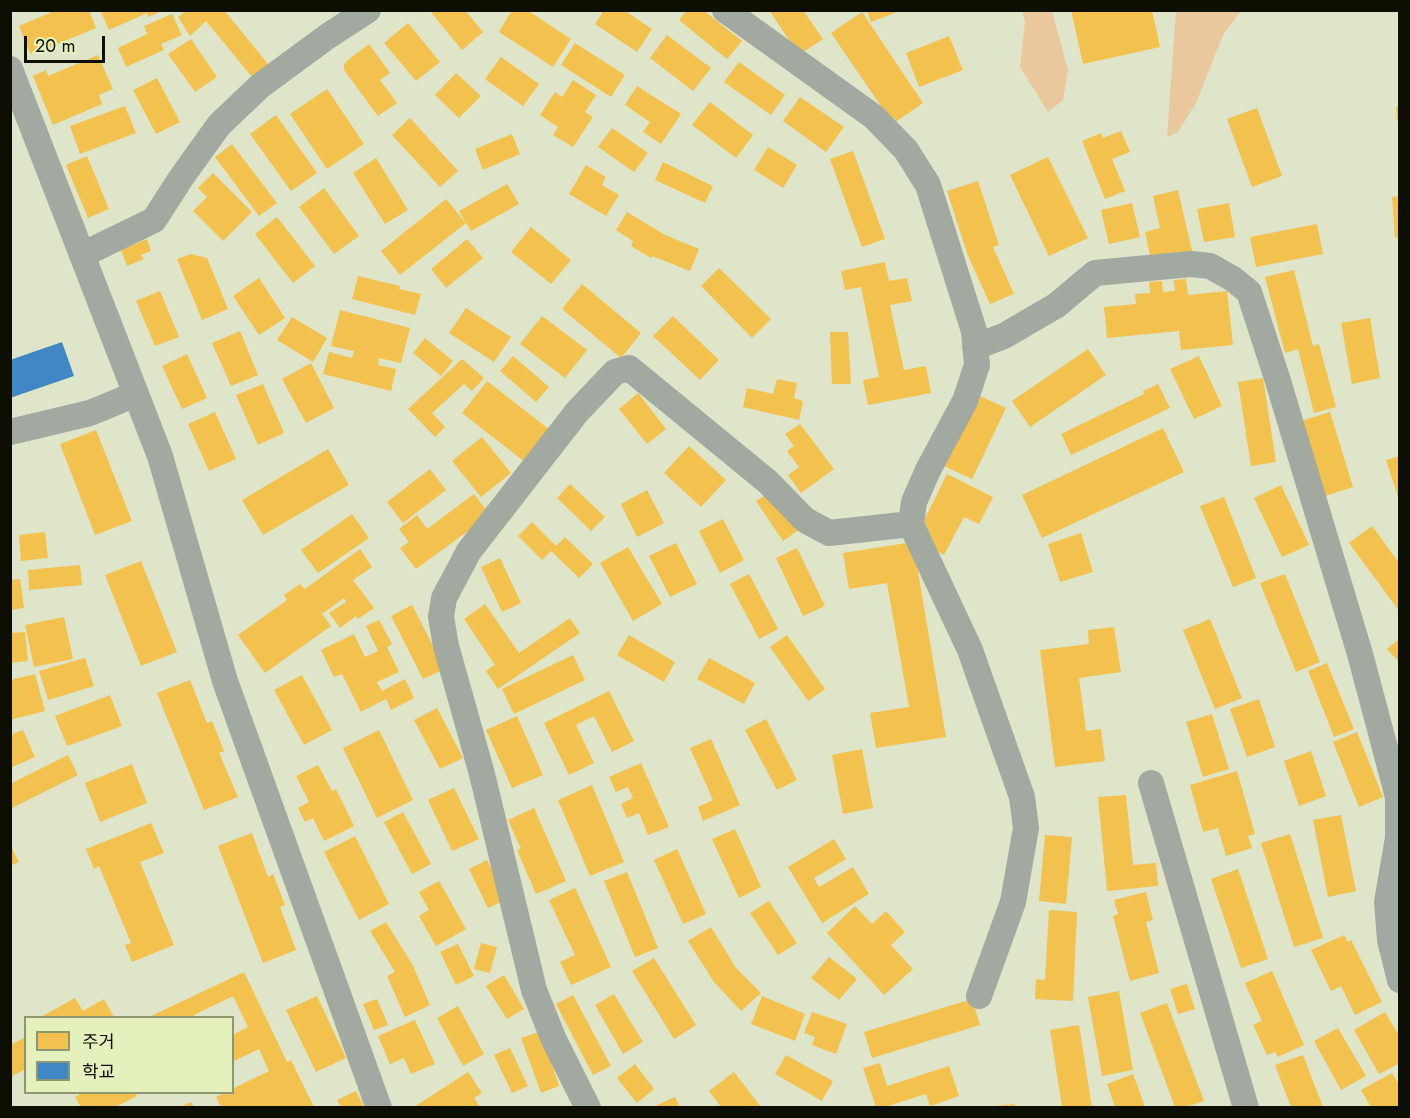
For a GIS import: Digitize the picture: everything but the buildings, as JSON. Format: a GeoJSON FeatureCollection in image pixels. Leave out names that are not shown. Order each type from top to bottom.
{"type":"FeatureCollection","features":[{"type":"Feature","properties":{"kind":"street"},"geometry":{"type":"LineString","coordinates":[[82,255],[153,220],[219,125],[260,86],[368,10]]}},
{"type":"Feature","properties":{"kind":"street"},"geometry":{"type":"LineString","coordinates":[[725,10],[874,117],[906,150],[928,185],[974,331],[977,365],[964,401],[914,502],[911,524],[970,650],[1022,797],[1026,828],[1013,902],[980,996]]}},
{"type":"Feature","properties":{"kind":"street"},"geometry":{"type":"LineString","coordinates":[[10,69],[160,456],[225,681],[379,1107]]}},
{"type":"Feature","properties":{"kind":"street"},"geometry":{"type":"LineString","coordinates":[[975,347],[1004,336],[1057,305],[1095,273],[1191,264],[1210,266],[1233,279],[1249,292],[1360,654],[1398,797],[1398,838],[1387,902],[1389,940],[1400,980]]}},
{"type":"Feature","properties":{"kind":"street"},"geometry":{"type":"LineString","coordinates":[[588,1107],[554,1040],[534,990],[482,774],[446,646],[441,617],[444,598],[469,551],[577,412],[615,372],[629,368],[768,482],[805,520],[829,533],[911,524]]}},
{"type":"Feature","properties":{"kind":"street"},"geometry":{"type":"LineString","coordinates":[[10,432],[90,413],[136,394]]}},
{"type":"Feature","properties":{"kind":"street"},"geometry":{"type":"LineString","coordinates":[[1151,783],[1246,1107]]}},
{"type":"Feature","properties":{"kind":"shaded area"},"geometry":{"type":"Polygon","coordinates":[[[1022,11],[1052,11],[1068,70],[1063,100],[1048,112],[1020,67],[1025,22],[1022,11]]]}},
{"type":"Feature","properties":{"kind":"shaded area"},"geometry":{"type":"Polygon","coordinates":[[[1176,11],[1241,11],[1223,35],[1196,103],[1178,132],[1167,137],[1176,11]]]}}]}
